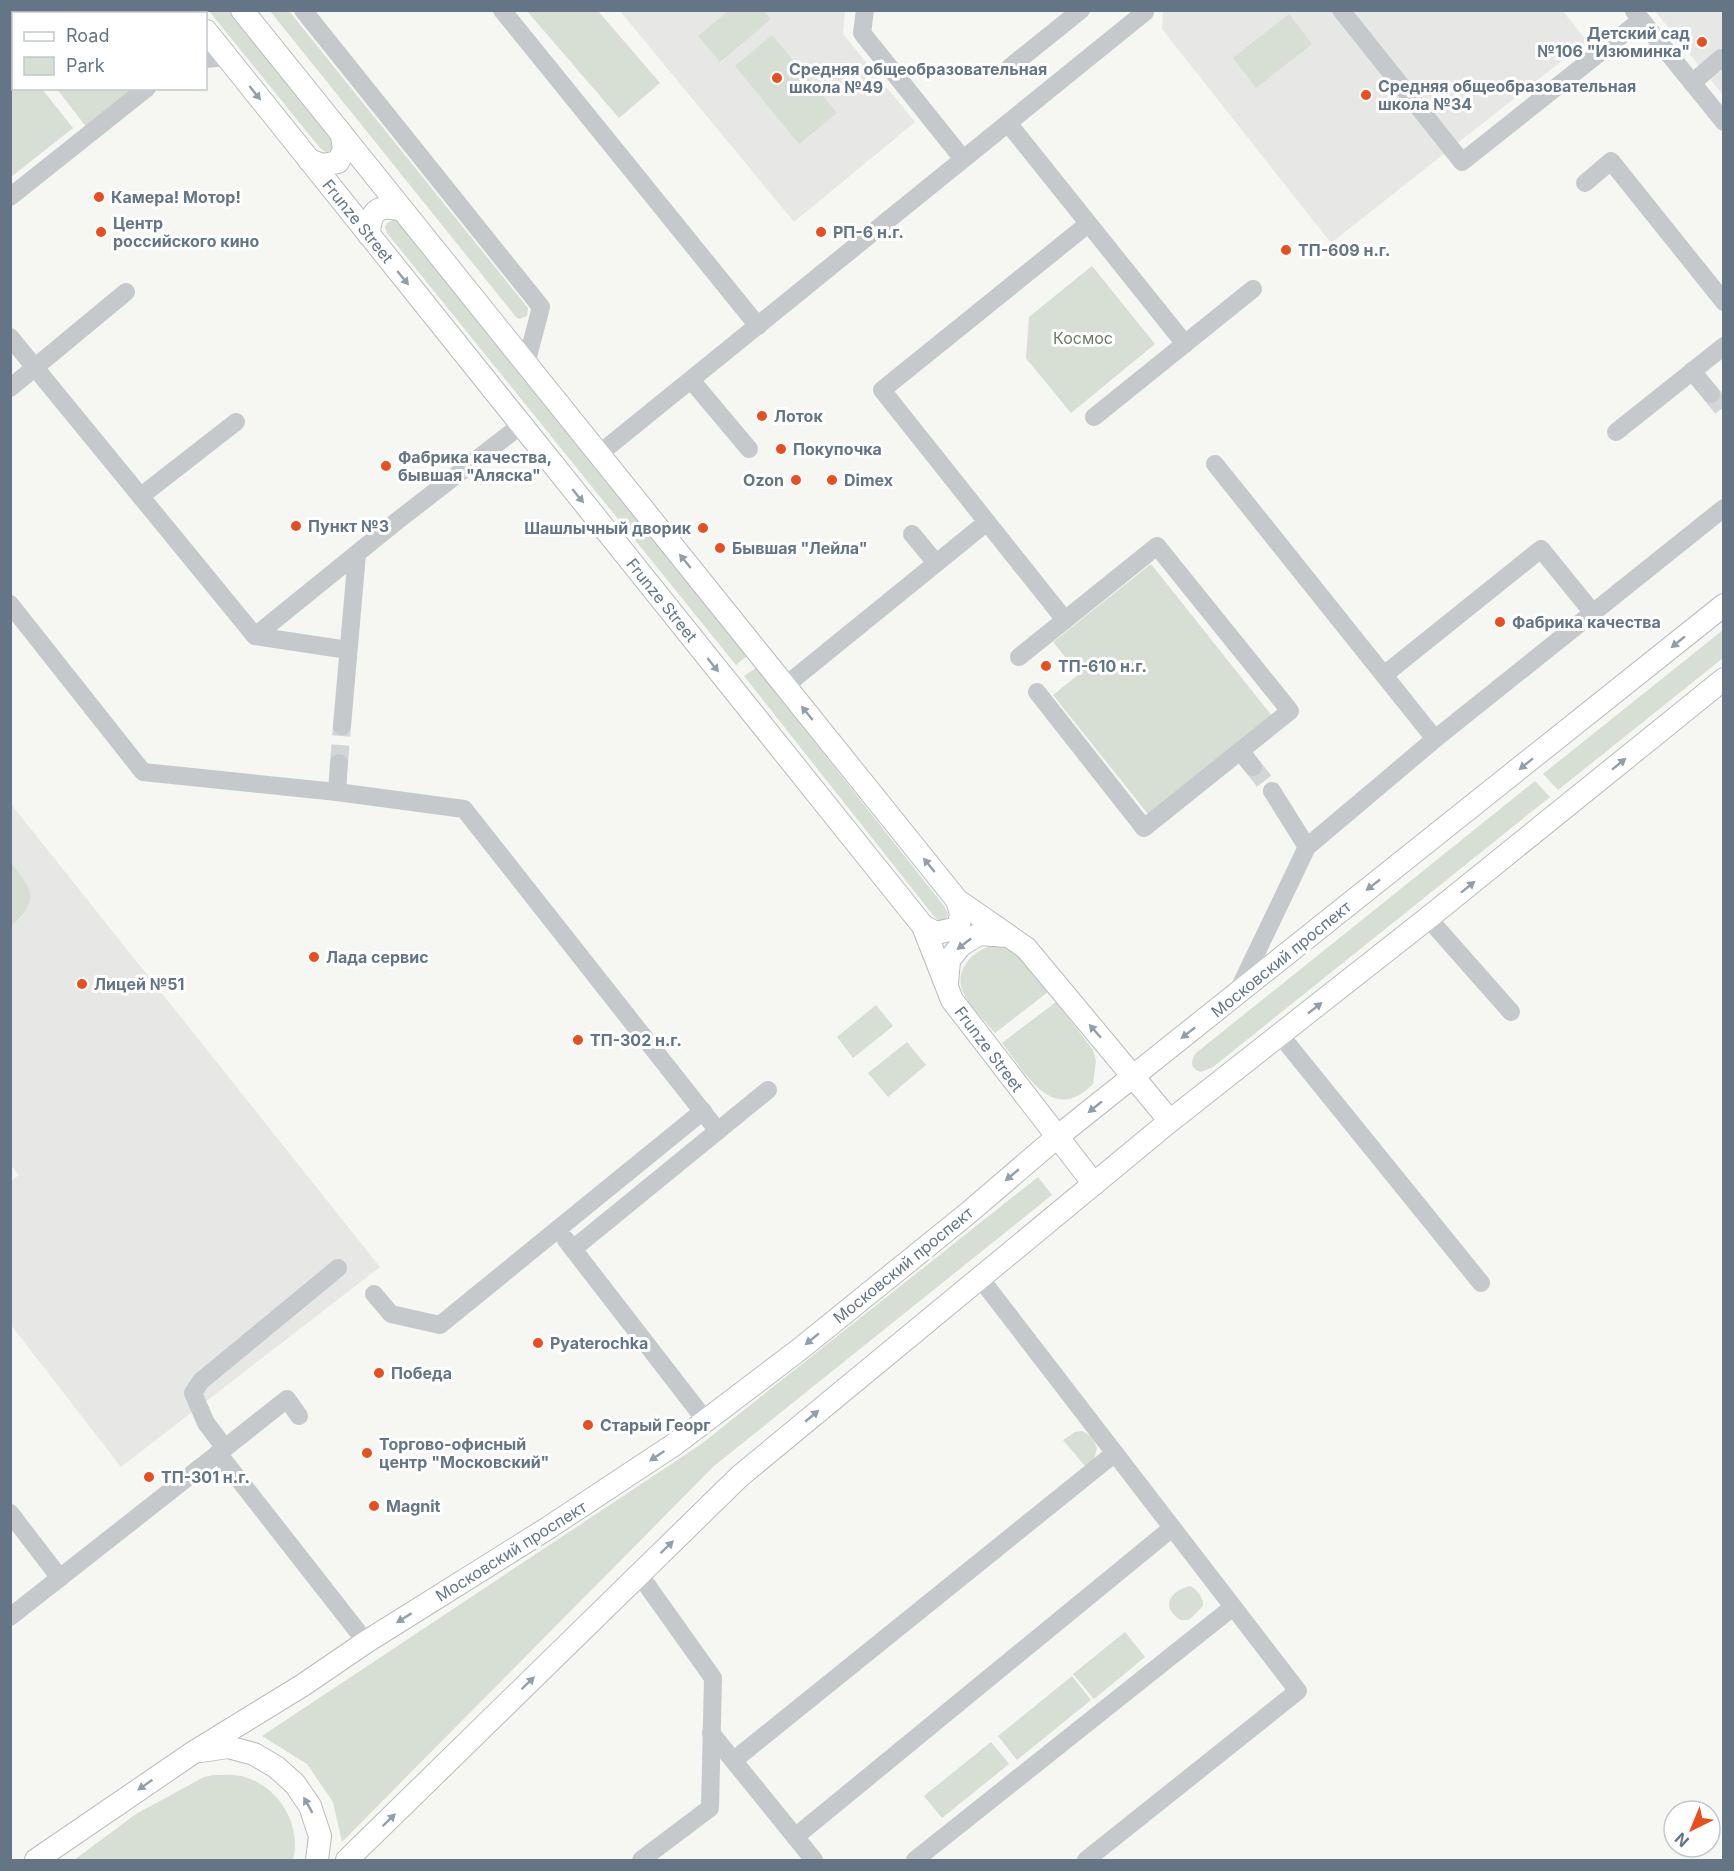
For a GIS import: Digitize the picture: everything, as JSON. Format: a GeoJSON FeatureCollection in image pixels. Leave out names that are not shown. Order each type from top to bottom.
{"type":"FeatureCollection","features":[{"type":"Feature","properties":{"kind":"main road"},"geometry":{"type":"LineString","coordinates":[[242,10],[957,900],[1026,948],[1170,1121]]}},
{"type":"Feature","properties":{"kind":"main road","name":"Frunze Street"},"geometry":{"type":"LineString","coordinates":[[207,35],[216,58],[309,160],[923,926],[952,1000],[1094,1184]]}},
{"type":"Feature","properties":{"kind":"main road"},"geometry":{"type":"LineString","coordinates":[[309,160],[323,165],[338,162],[344,150],[342,135]]}},
{"type":"Feature","properties":{"kind":"main road"},"geometry":{"type":"LineString","coordinates":[[369,235],[369,222],[376,211],[388,207],[402,210]]}},
{"type":"Feature","properties":{"kind":"main road","name":"Московский проспект"},"geometry":{"type":"LineString","coordinates":[[36,1860],[194,1752],[548,1528],[706,1421],[968,1214],[1057,1137],[1724,605]]}},
{"type":"Feature","properties":{"kind":"main road"},"geometry":{"type":"LineString","coordinates":[[347,1860],[740,1476],[1170,1121],[1281,1036],[1724,679]]}},
{"type":"Feature","properties":{"kind":"main road"},"geometry":{"type":"LineString","coordinates":[[923,926],[936,933],[954,929],[959,924],[961,914],[957,900]]}},
{"type":"Feature","properties":{"kind":"main road"},"geometry":{"type":"LineString","coordinates":[[946,986],[949,960],[961,945],[979,934],[1009,936]]}},
{"type":"Feature","properties":{"kind":"main road"},"geometry":{"type":"LineString","coordinates":[[194,1752],[228,1747],[254,1754],[276,1767],[295,1784],[310,1806],[320,1836],[317,1860]]}},
{"type":"Feature","properties":{"kind":"street"},"geometry":{"type":"LineString","coordinates":[[303,10],[541,307],[526,364]]}},
{"type":"Feature","properties":{"kind":"street"},"geometry":{"type":"LineString","coordinates":[[502,10],[758,326]]}},
{"type":"Feature","properties":{"kind":"street"},"geometry":{"type":"LineString","coordinates":[[865,10],[862,33],[963,159]]}},
{"type":"Feature","properties":{"kind":"street"},"geometry":{"type":"LineString","coordinates":[[1010,68],[1081,10]]}},
{"type":"Feature","properties":{"kind":"street"},"geometry":{"type":"LineString","coordinates":[[598,454],[1008,123],[1144,10]]}},
{"type":"Feature","properties":{"kind":"street"},"geometry":{"type":"LineString","coordinates":[[1341,10],[1462,162],[1638,15],[1724,122]]}},
{"type":"Feature","properties":{"kind":"street"},"geometry":{"type":"LineString","coordinates":[[1692,83],[1721,58]]}},
{"type":"Feature","properties":{"kind":"street"},"geometry":{"type":"LineString","coordinates":[[10,197],[144,90]]}},
{"type":"Feature","properties":{"kind":"street"},"geometry":{"type":"LineString","coordinates":[[1008,123],[1185,344]]}},
{"type":"Feature","properties":{"kind":"street"},"geometry":{"type":"LineString","coordinates":[[1585,183],[1611,161],[1724,302]]}},
{"type":"Feature","properties":{"kind":"street"},"geometry":{"type":"LineString","coordinates":[[1065,620],[882,390],[1088,224]]}},
{"type":"Feature","properties":{"kind":"street"},"geometry":{"type":"LineString","coordinates":[[1094,417],[1252,289]]}},
{"type":"Feature","properties":{"kind":"street"},"geometry":{"type":"LineString","coordinates":[[10,388],[126,292]]}},
{"type":"Feature","properties":{"kind":"street"},"geometry":{"type":"LineString","coordinates":[[10,337],[255,636],[348,650]]}},
{"type":"Feature","properties":{"kind":"street"},"geometry":{"type":"LineString","coordinates":[[1616,432],[1724,346]]}},
{"type":"Feature","properties":{"kind":"street"},"geometry":{"type":"LineString","coordinates":[[1692,371],[1711,394]]}},
{"type":"Feature","properties":{"kind":"street"},"geometry":{"type":"LineString","coordinates":[[691,380],[749,449]]}},
{"type":"Feature","properties":{"kind":"street"},"geometry":{"type":"LineString","coordinates":[[141,496],[236,422]]}},
{"type":"Feature","properties":{"kind":"street"},"geometry":{"type":"LineString","coordinates":[[255,636],[521,425]]}},
{"type":"Feature","properties":{"kind":"street"},"geometry":{"type":"LineString","coordinates":[[1215,464],[1435,739]]}},
{"type":"Feature","properties":{"kind":"street"},"geometry":{"type":"LineString","coordinates":[[1237,993],[1307,847],[1435,739],[1724,508]]}},
{"type":"Feature","properties":{"kind":"street"},"geometry":{"type":"LineString","coordinates":[[784,686],[987,522]]}},
{"type":"Feature","properties":{"kind":"street"},"geometry":{"type":"LineString","coordinates":[[912,534],[936,563]]}},
{"type":"Feature","properties":{"kind":"street"},"geometry":{"type":"LineString","coordinates":[[1019,657],[1157,546],[1290,711],[1144,828],[1037,692]]}},
{"type":"Feature","properties":{"kind":"street"},"geometry":{"type":"LineString","coordinates":[[1384,675],[1541,549],[1593,614]]}},
{"type":"Feature","properties":{"kind":"street"},"geometry":{"type":"LineString","coordinates":[[342,726],[357,554]]}},
{"type":"Feature","properties":{"kind":"street"},"geometry":{"type":"LineString","coordinates":[[10,604],[143,772],[337,792],[464,809],[718,1131]]}},
{"type":"Feature","properties":{"kind":"street"},"geometry":{"type":"LineString","coordinates":[[1240,751],[1253,767]]}},
{"type":"Feature","properties":{"kind":"street"},"geometry":{"type":"LineString","coordinates":[[337,792],[339,763]]}},
{"type":"Feature","properties":{"kind":"street"},"geometry":{"type":"LineString","coordinates":[[1272,791],[1307,847]]}},
{"type":"Feature","properties":{"kind":"street"},"geometry":{"type":"LineString","coordinates":[[1428,918],[1511,1012]]}},
{"type":"Feature","properties":{"kind":"street"},"geometry":{"type":"LineString","coordinates":[[1281,1036],[1481,1283]]}},
{"type":"Feature","properties":{"kind":"street"},"geometry":{"type":"LineString","coordinates":[[573,1250],[768,1090]]}},
{"type":"Feature","properties":{"kind":"street"},"geometry":{"type":"LineString","coordinates":[[374,1294],[391,1314],[440,1325],[703,1111]]}},
{"type":"Feature","properties":{"kind":"street"},"geometry":{"type":"LineString","coordinates":[[558,1230],[706,1421]]}},
{"type":"Feature","properties":{"kind":"street"},"geometry":{"type":"LineString","coordinates":[[338,1268],[201,1381],[193,1393],[221,1451],[366,1642]]}},
{"type":"Feature","properties":{"kind":"street"},"geometry":{"type":"LineString","coordinates":[[980,1278],[1298,1691],[1086,1860]]}},
{"type":"Feature","properties":{"kind":"street"},"geometry":{"type":"LineString","coordinates":[[10,1617],[287,1399],[299,1416]]}},
{"type":"Feature","properties":{"kind":"street"},"geometry":{"type":"LineString","coordinates":[[734,1760],[1115,1453]]}},
{"type":"Feature","properties":{"kind":"street"},"geometry":{"type":"LineString","coordinates":[[10,1513],[60,1578]]}},
{"type":"Feature","properties":{"kind":"street"},"geometry":{"type":"LineString","coordinates":[[795,1837],[1172,1528]]}},
{"type":"Feature","properties":{"kind":"street"},"geometry":{"type":"LineString","coordinates":[[639,1574],[713,1678],[710,1808],[641,1860]]}},
{"type":"Feature","properties":{"kind":"street"},"geometry":{"type":"LineString","coordinates":[[915,1860],[1233,1606]]}},
{"type":"Feature","properties":{"kind":"street"},"geometry":{"type":"LineString","coordinates":[[711,1733],[814,1860]]}},
{"type":"Feature","properties":{"kind":"shaded area","name":"Средняя общеобразовательная школа №34"},"geometry":{"type":"Polygon","coordinates":[[[1163,10],[1562,10],[1587,41],[1331,243],[1162,29],[1163,10]]]}},
{"type":"Feature","properties":{"kind":"shaded area","name":"Средняя общеобразовательная школа №49"},"geometry":{"type":"Polygon","coordinates":[[[620,11],[845,11],[843,34],[915,122],[794,222],[620,11]]]}},
{"type":"Feature","properties":{"kind":"shaded area","name":"Детский сад №106 \"Изюминка\""},"geometry":{"type":"Polygon","coordinates":[[[1655,11],[1723,11],[1723,95],[1705,73],[1655,11]]]}},
{"type":"Feature","properties":{"kind":"shaded area","name":"Лицей №51"},"geometry":{"type":"Polygon","coordinates":[[[11,804],[380,1267],[121,1467],[11,1325],[10,1182],[19,1175],[10,1164],[11,804]]]}},
{"type":"Feature","properties":{"kind":"green space"},"geometry":{"type":"Polygon","coordinates":[[[140,10],[142,12],[12,12],[12,32],[11,11],[140,10]]]}},
{"type":"Feature","properties":{"kind":"green space"},"geometry":{"type":"Polygon","coordinates":[[[209,11],[230,11],[332,138],[333,151],[325,152],[320,148],[209,11]]]}},
{"type":"Feature","properties":{"kind":"green space"},"geometry":{"type":"Polygon","coordinates":[[[270,11],[289,11],[528,308],[527,316],[519,319],[516,317],[270,11]]]}},
{"type":"Feature","properties":{"kind":"green space"},"geometry":{"type":"Polygon","coordinates":[[[527,11],[598,11],[660,83],[619,118],[527,11]]]}},
{"type":"Feature","properties":{"kind":"green space"},"geometry":{"type":"Polygon","coordinates":[[[728,11],[764,11],[771,19],[720,62],[698,36],[728,11]]]}},
{"type":"Feature","properties":{"kind":"green space"},"geometry":{"type":"Polygon","coordinates":[[[1289,14],[1312,44],[1256,88],[1233,58],[1289,14]]]}},
{"type":"Feature","properties":{"kind":"green space"},"geometry":{"type":"Polygon","coordinates":[[[772,35],[837,113],[799,144],[735,66],[772,35]]]}},
{"type":"Feature","properties":{"kind":"green space"},"geometry":{"type":"Polygon","coordinates":[[[11,49],[12,90],[43,90],[73,128],[11,177],[11,49]]]}},
{"type":"Feature","properties":{"kind":"green space"},"geometry":{"type":"Polygon","coordinates":[[[58,90],[146,90],[91,133],[58,90]]]}},
{"type":"Feature","properties":{"kind":"green space"},"geometry":{"type":"Polygon","coordinates":[[[395,219],[747,656],[736,665],[387,233],[385,227],[387,223],[395,219]]]}},
{"type":"Feature","properties":{"kind":"green space","name":"Космос"},"geometry":{"type":"Polygon","coordinates":[[[1092,266],[1155,344],[1071,413],[1026,358],[1029,317],[1092,266]]]}},
{"type":"Feature","properties":{"kind":"green space"},"geometry":{"type":"Polygon","coordinates":[[[1151,564],[1272,716],[1148,814],[1053,695],[1079,674],[1053,642],[1151,564]]]}},
{"type":"Feature","properties":{"kind":"green space"},"geometry":{"type":"Polygon","coordinates":[[[1723,630],[1723,658],[1558,790],[1543,774],[1723,630]]]}},
{"type":"Feature","properties":{"kind":"green space"},"geometry":{"type":"Polygon","coordinates":[[[756,668],[944,906],[948,914],[947,919],[939,921],[933,915],[744,676],[756,668]]]}},
{"type":"Feature","properties":{"kind":"green space"},"geometry":{"type":"Polygon","coordinates":[[[1535,781],[1550,797],[1213,1067],[1201,1072],[1193,1067],[1192,1062],[1196,1053],[1535,781]]]}},
{"type":"Feature","properties":{"kind":"green space"},"geometry":{"type":"Polygon","coordinates":[[[11,863],[28,888],[30,902],[11,926],[11,863]]]}},
{"type":"Feature","properties":{"kind":"green space"},"geometry":{"type":"Polygon","coordinates":[[[996,945],[1015,953],[1048,992],[995,1033],[963,992],[961,975],[974,955],[996,945]]]}},
{"type":"Feature","properties":{"kind":"green space"},"geometry":{"type":"Polygon","coordinates":[[[1056,1002],[1093,1050],[1096,1061],[1093,1084],[1078,1096],[1065,1100],[1053,1097],[1041,1090],[1002,1043],[1056,1002]]]}},
{"type":"Feature","properties":{"kind":"green space"},"geometry":{"type":"Polygon","coordinates":[[[876,1005],[893,1026],[853,1058],[837,1037],[876,1005]]]}},
{"type":"Feature","properties":{"kind":"green space"},"geometry":{"type":"Polygon","coordinates":[[[907,1042],[926,1065],[888,1097],[868,1073],[907,1042]]]}},
{"type":"Feature","properties":{"kind":"green space"},"geometry":{"type":"Polygon","coordinates":[[[1038,1177],[1052,1195],[714,1466],[342,1842],[333,1802],[307,1764],[262,1736],[700,1445],[1038,1177]]]}},
{"type":"Feature","properties":{"kind":"green space"},"geometry":{"type":"Polygon","coordinates":[[[1082,1431],[1092,1437],[1097,1448],[1094,1459],[1085,1466],[1063,1440],[1075,1432],[1082,1431]]]}},
{"type":"Feature","properties":{"kind":"green space"},"geometry":{"type":"Polygon","coordinates":[[[1190,1586],[1200,1594],[1203,1606],[1189,1620],[1181,1620],[1171,1610],[1170,1600],[1177,1592],[1190,1586]]]}},
{"type":"Feature","properties":{"kind":"green space"},"geometry":{"type":"Polygon","coordinates":[[[1125,1632],[1145,1657],[1094,1699],[1073,1674],[1125,1632]]]}},
{"type":"Feature","properties":{"kind":"green space"},"geometry":{"type":"Polygon","coordinates":[[[1072,1676],[1091,1700],[1017,1760],[998,1736],[1072,1676]]]}},
{"type":"Feature","properties":{"kind":"green space"},"geometry":{"type":"Polygon","coordinates":[[[991,1742],[1009,1764],[942,1818],[924,1796],[991,1742]]]}},
{"type":"Feature","properties":{"kind":"green space"},"geometry":{"type":"Polygon","coordinates":[[[241,1776],[266,1788],[276,1797],[290,1820],[294,1833],[293,1860],[74,1860],[136,1814],[204,1777],[241,1776]]]}},
{"type":"Feature","properties":{"kind":"tunnel"},"geometry":{"type":"LineString","coordinates":[[1711,394],[1724,410]]}},
{"type":"Feature","properties":{"kind":"tunnel"},"geometry":{"type":"LineString","coordinates":[[339,763],[342,726]]}},
{"type":"Feature","properties":{"kind":"tunnel"},"geometry":{"type":"LineString","coordinates":[[1253,767],[1272,791]]}},
{"type":"Feature","properties":{"kind":"place","name":"Детский сад №106 \"Изюминка\""},"geometry":{"type":"Point","coordinates":[1702,42]}},
{"type":"Feature","properties":{"kind":"place","name":"Средняя общеобразовательная школа №49"},"geometry":{"type":"Point","coordinates":[777,78]}},
{"type":"Feature","properties":{"kind":"place","name":"Средняя общеобразовательная школа №34"},"geometry":{"type":"Point","coordinates":[1366,95]}},
{"type":"Feature","properties":{"kind":"place","name":"Камера! Мотор!"},"geometry":{"type":"Point","coordinates":[99,197]}},
{"type":"Feature","properties":{"kind":"place","name":"Центр российского кино"},"geometry":{"type":"Point","coordinates":[101,232]}},
{"type":"Feature","properties":{"kind":"place","name":"РП-6 н.г."},"geometry":{"type":"Point","coordinates":[821,232]}},
{"type":"Feature","properties":{"kind":"place","name":"ТП-609 н.г."},"geometry":{"type":"Point","coordinates":[1286,250]}},
{"type":"Feature","properties":{"kind":"place","name":"Лоток"},"geometry":{"type":"Point","coordinates":[762,416]}},
{"type":"Feature","properties":{"kind":"place","name":"Покупочка"},"geometry":{"type":"Point","coordinates":[781,449]}},
{"type":"Feature","properties":{"kind":"place","name":"Фабрика качества, бывшая \"Аляска\""},"geometry":{"type":"Point","coordinates":[386,466]}},
{"type":"Feature","properties":{"kind":"place","name":"Ozon"},"geometry":{"type":"Point","coordinates":[796,480]}},
{"type":"Feature","properties":{"kind":"place","name":"Dimex"},"geometry":{"type":"Point","coordinates":[832,480]}},
{"type":"Feature","properties":{"kind":"place","name":"Пункт №3"},"geometry":{"type":"Point","coordinates":[296,526]}},
{"type":"Feature","properties":{"kind":"place","name":"Шашлычный дворик"},"geometry":{"type":"Point","coordinates":[703,528]}},
{"type":"Feature","properties":{"kind":"place","name":"Бывшая \"Лейла\""},"geometry":{"type":"Point","coordinates":[720,548]}},
{"type":"Feature","properties":{"kind":"place","name":"Фабрика качества"},"geometry":{"type":"Point","coordinates":[1500,622]}},
{"type":"Feature","properties":{"kind":"place","name":"ТП-610 н.г."},"geometry":{"type":"Point","coordinates":[1046,666]}},
{"type":"Feature","properties":{"kind":"place","name":"Лада сервис"},"geometry":{"type":"Point","coordinates":[314,957]}},
{"type":"Feature","properties":{"kind":"place","name":"Лицей №51"},"geometry":{"type":"Point","coordinates":[82,984]}},
{"type":"Feature","properties":{"kind":"place","name":"ТП-302 н.г."},"geometry":{"type":"Point","coordinates":[578,1040]}},
{"type":"Feature","properties":{"kind":"place","name":"Pyaterochka"},"geometry":{"type":"Point","coordinates":[538,1343]}},
{"type":"Feature","properties":{"kind":"place","name":"Победа"},"geometry":{"type":"Point","coordinates":[379,1373]}},
{"type":"Feature","properties":{"kind":"place","name":"Старый Георг"},"geometry":{"type":"Point","coordinates":[588,1425]}},
{"type":"Feature","properties":{"kind":"place","name":"Торгово-офисный центр \"Московский\""},"geometry":{"type":"Point","coordinates":[367,1453]}},
{"type":"Feature","properties":{"kind":"place","name":"ТП-301 н.г."},"geometry":{"type":"Point","coordinates":[149,1477]}},
{"type":"Feature","properties":{"kind":"place","name":"Magnit"},"geometry":{"type":"Point","coordinates":[374,1506]}}]}
